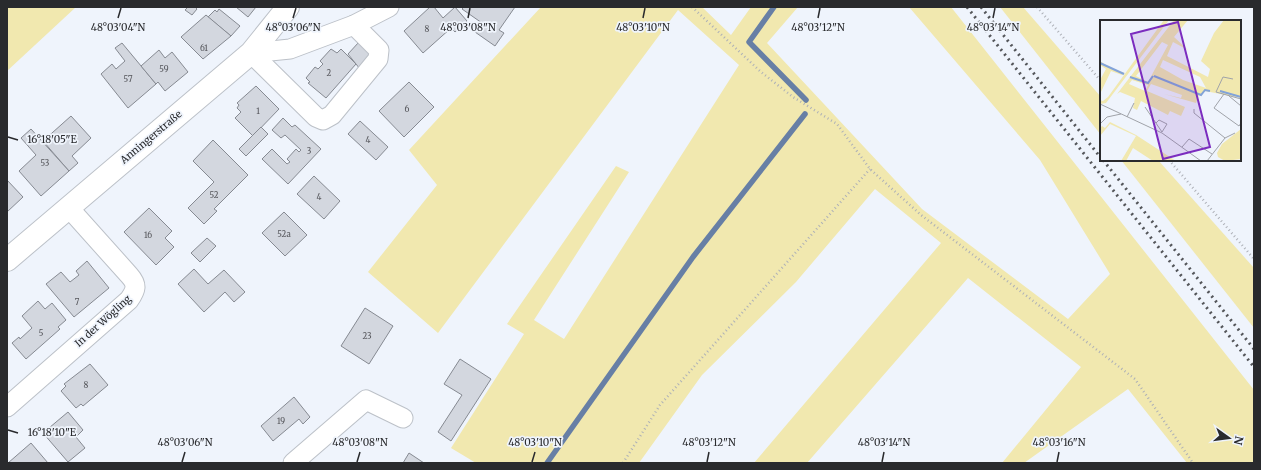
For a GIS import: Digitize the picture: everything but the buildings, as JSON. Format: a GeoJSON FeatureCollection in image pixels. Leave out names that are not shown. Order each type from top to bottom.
{"type":"FeatureCollection","features":[{"type":"Feature","properties":{"kind":"street","name":"Anningerstraße"},"geometry":{"type":"LineString","coordinates":[[7,260],[251,53],[288,7]]}},
{"type":"Feature","properties":{"kind":"street"},"geometry":{"type":"LineString","coordinates":[[251,53],[290,49],[354,25],[389,7]]}},
{"type":"Feature","properties":{"kind":"street"},"geometry":{"type":"LineString","coordinates":[[251,53],[316,117],[323,120],[332,115],[378,59],[379,50],[354,25]]}},
{"type":"Feature","properties":{"kind":"street","name":"In der Wögling"},"geometry":{"type":"LineString","coordinates":[[7,407],[129,300],[136,288],[135,282],[130,275],[69,208]]}},
{"type":"Feature","properties":{"kind":"street"},"geometry":{"type":"LineString","coordinates":[[293,463],[366,400],[403,418]]}},
{"type":"Feature","properties":{"kind":"path"},"geometry":{"type":"LineString","coordinates":[[692,7],[766,76],[793,97],[837,124],[870,169],[921,215],[1135,379],[1193,463]]}},
{"type":"Feature","properties":{"kind":"path"},"geometry":{"type":"LineString","coordinates":[[1037,7],[1100,80]]}},
{"type":"Feature","properties":{"kind":"path"},"geometry":{"type":"LineString","coordinates":[[1170,161],[1254,259]]}},
{"type":"Feature","properties":{"kind":"path"},"geometry":{"type":"LineString","coordinates":[[623,463],[660,405],[870,169]]}},
{"type":"Feature","properties":{"kind":"shaded area"},"geometry":{"type":"Polygon","coordinates":[[[7,7],[76,7],[7,71],[7,7]]]}},
{"type":"Feature","properties":{"kind":"shaded area"},"geometry":{"type":"Polygon","coordinates":[[[541,7],[702,7],[731,35],[751,7],[798,7],[767,43],[922,209],[1068,319],[1110,274],[1040,160],[909,7],[951,7],[1254,390],[1254,463],[1187,463],[1128,389],[1024,463],[1002,463],[1081,367],[968,278],[807,463],[754,463],[941,243],[875,189],[796,282],[702,375],[639,463],[476,463],[451,448],[524,334],[507,324],[616,166],[629,172],[534,320],[564,339],[739,65],[678,10],[438,333],[368,272],[437,185],[409,150],[541,7]]]}},
{"type":"Feature","properties":{"kind":"shaded area"},"geometry":{"type":"Polygon","coordinates":[[[1000,7],[1023,7],[1100,96],[1100,134],[1000,7]]]}},
{"type":"Feature","properties":{"kind":"shaded area"},"geometry":{"type":"Polygon","coordinates":[[[1122,161],[1159,161],[1254,268],[1254,328],[1122,161]]]}},
{"type":"Feature","properties":{"kind":"waterway"},"geometry":{"type":"LineString","coordinates":[[774,7],[749,42],[806,100]]}},
{"type":"Feature","properties":{"kind":"waterway"},"geometry":{"type":"LineString","coordinates":[[547,463],[693,257],[805,114]]}},
{"type":"Feature","properties":{"kind":"railway"},"geometry":{"type":"LineString","coordinates":[[967,7],[1254,367]]}},
{"type":"Feature","properties":{"kind":"railway"},"geometry":{"type":"LineString","coordinates":[[981,7],[1100,157]]}},
{"type":"Feature","properties":{"kind":"railway"},"geometry":{"type":"LineString","coordinates":[[1104,161],[1254,349]]}}]}
